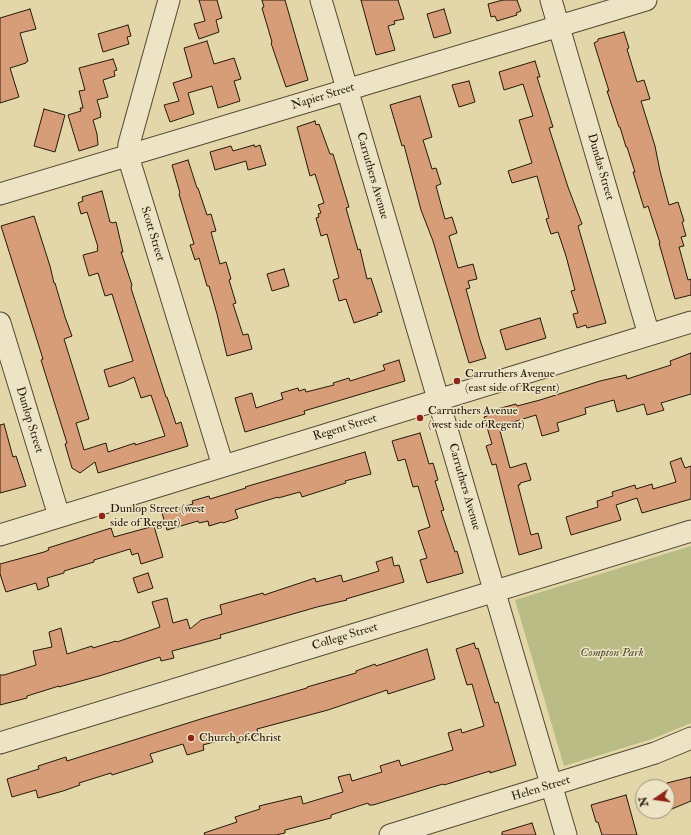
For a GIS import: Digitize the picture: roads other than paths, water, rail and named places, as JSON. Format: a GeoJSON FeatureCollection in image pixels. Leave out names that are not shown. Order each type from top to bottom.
{"type":"FeatureCollection","features":[{"type":"Feature","properties":{"kind":"street","name":"Scott Street"},"geometry":{"type":"LineString","coordinates":[[169,0],[129,144],[128,156],[223,466]]}},
{"type":"Feature","properties":{"kind":"street","name":"Carruthers Avenue"},"geometry":{"type":"LineString","coordinates":[[321,0],[566,835]]}},
{"type":"Feature","properties":{"kind":"street","name":"Dundas Street"},"geometry":{"type":"LineString","coordinates":[[550,0],[649,335]]}},
{"type":"Feature","properties":{"kind":"street","name":"Napier Street"},"geometry":{"type":"LineString","coordinates":[[0,194],[646,0]]}},
{"type":"Feature","properties":{"kind":"street","name":"Regent Street"},"geometry":{"type":"LineString","coordinates":[[0,534],[691,322]]}},
{"type":"Feature","properties":{"kind":"street","name":"Dunlop Street"},"geometry":{"type":"LineString","coordinates":[[0,324],[59,516]]}},
{"type":"Feature","properties":{"kind":"street","name":"College Street"},"geometry":{"type":"LineString","coordinates":[[0,743],[691,531]]}},
{"type":"Feature","properties":{"kind":"street","name":"Helen Street"},"geometry":{"type":"LineString","coordinates":[[390,835],[655,753],[691,738]]}},
{"type":"Feature","properties":{"kind":"place","name":"Carruthers Avenue (east side of Regent)"},"geometry":{"type":"Point","coordinates":[457,381]}},
{"type":"Feature","properties":{"kind":"place","name":"Carruthers Avenue (west side of Regent)"},"geometry":{"type":"Point","coordinates":[420,418]}},
{"type":"Feature","properties":{"kind":"place","name":"Dunlop Street (west side of Regent)"},"geometry":{"type":"Point","coordinates":[102,516]}},
{"type":"Feature","properties":{"kind":"place","name":"Church of Christ"},"geometry":{"type":"Point","coordinates":[191,738]}},
{"type":"Feature","properties":{"kind":"park label","name":"Compton Park"},"geometry":{"type":"Point","coordinates":[612,653]}}]}
